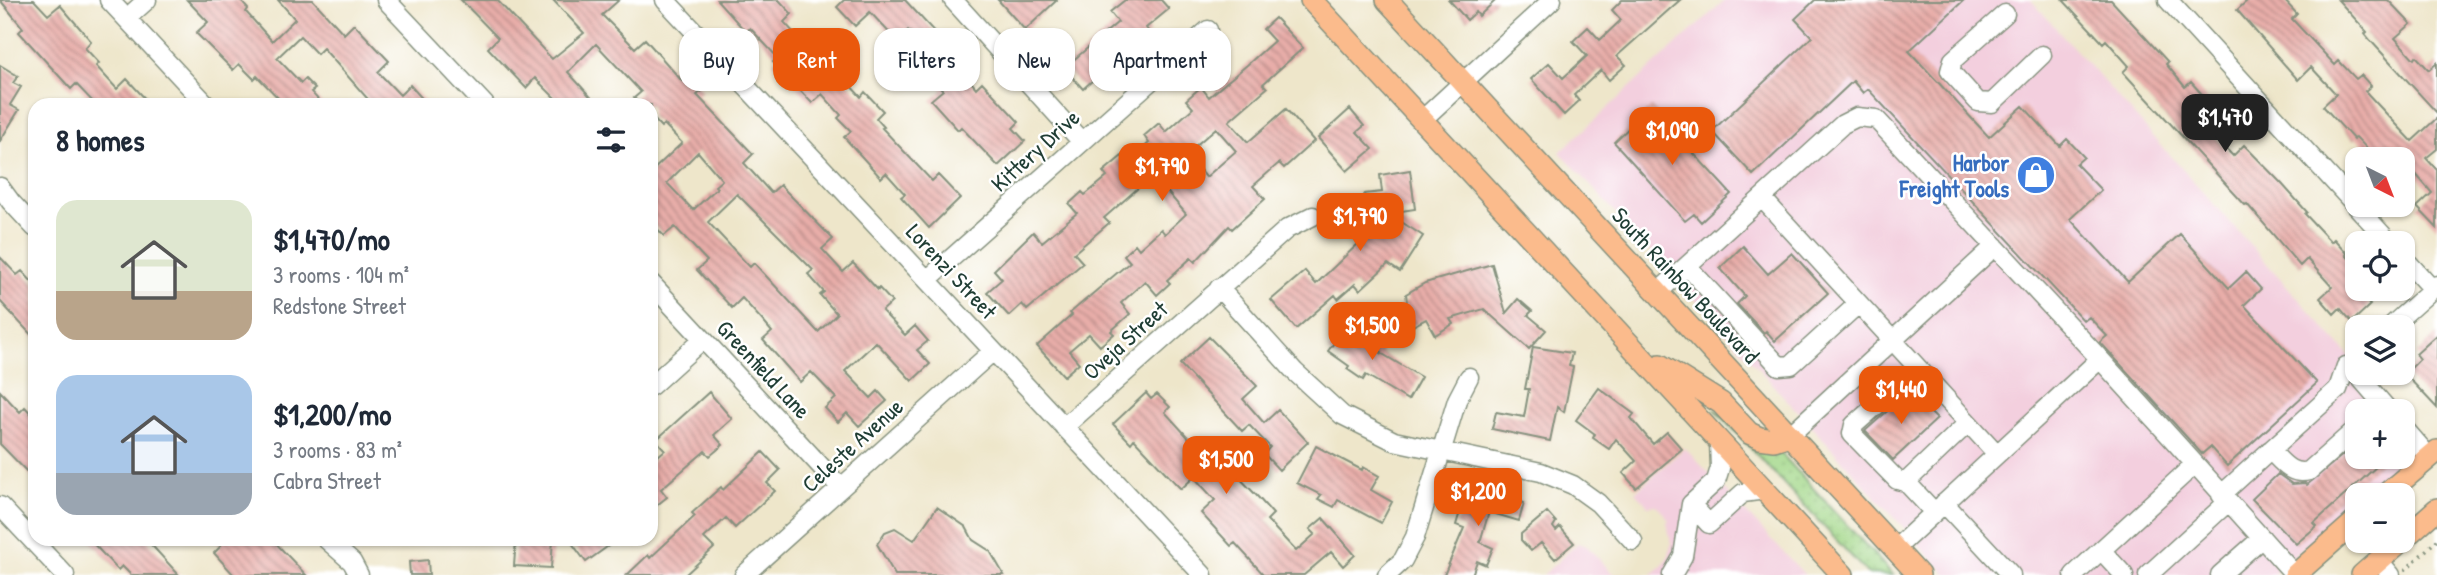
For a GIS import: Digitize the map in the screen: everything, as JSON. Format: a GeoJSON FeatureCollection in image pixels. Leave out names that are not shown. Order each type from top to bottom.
{"type":"FeatureCollection","features":[{"type":"Feature","properties":{"kind":"main road"},"geometry":{"type":"LineString","coordinates":[[1311,0],[1843,575]]}},
{"type":"Feature","properties":{"kind":"main road","name":"South Rainbow Boulevard"},"geometry":{"type":"LineString","coordinates":[[1387,0],[1919,575]]}},
{"type":"Feature","properties":{"kind":"main road"},"geometry":{"type":"LineString","coordinates":[[1634,348],[1721,403],[1749,433],[1774,440],[1790,435]]}},
{"type":"Feature","properties":{"kind":"main road"},"geometry":{"type":"LineString","coordinates":[[2399,483],[2433,454]]}},
{"type":"Feature","properties":{"kind":"main road"},"geometry":{"type":"LineString","coordinates":[[2415,528],[2437,509]]}},
{"type":"Feature","properties":{"kind":"main road"},"geometry":{"type":"LineString","coordinates":[[2295,575],[2345,531]]}},
{"type":"Feature","properties":{"kind":"main road"},"geometry":{"type":"LineString","coordinates":[[2362,575],[2385,568],[2394,553]]}},
{"type":"Feature","properties":{"kind":"street"},"geometry":{"type":"LineString","coordinates":[[109,0],[201,98]]}},
{"type":"Feature","properties":{"kind":"street"},"geometry":{"type":"LineString","coordinates":[[127,18],[147,0]]}},
{"type":"Feature","properties":{"kind":"street"},"geometry":{"type":"LineString","coordinates":[[386,0],[478,98]]}},
{"type":"Feature","properties":{"kind":"street","name":"Lorenzi Street"},"geometry":{"type":"LineString","coordinates":[[665,0],[1203,575]]}},
{"type":"Feature","properties":{"kind":"street"},"geometry":{"type":"LineString","coordinates":[[953,0],[1082,142]]}},
{"type":"Feature","properties":{"kind":"street"},"geometry":{"type":"LineString","coordinates":[[1422,120],[1552,0]]}},
{"type":"Feature","properties":{"kind":"street"},"geometry":{"type":"LineString","coordinates":[[2168,0],[2379,231]]}},
{"type":"Feature","properties":{"kind":"street"},"geometry":{"type":"LineString","coordinates":[[2006,14],[1953,60],[1950,71],[1978,102],[1992,103],[2042,55]]}},
{"type":"Feature","properties":{"kind":"street","name":"Kittery Drive"},"geometry":{"type":"LineString","coordinates":[[927,280],[1139,91]]}},
{"type":"Feature","properties":{"kind":"street"},"geometry":{"type":"LineString","coordinates":[[1657,293],[1843,124],[1857,117],[1876,119],[2100,359],[2295,575]]}},
{"type":"Feature","properties":{"kind":"street"},"geometry":{"type":"LineString","coordinates":[[0,187],[28,221]]}},
{"type":"Feature","properties":{"kind":"street"},"geometry":{"type":"LineString","coordinates":[[1762,198],[1892,342],[1964,427],[1997,454]]}},
{"type":"Feature","properties":{"kind":"street","name":"Oveja Street"},"geometry":{"type":"LineString","coordinates":[[1064,427],[1287,229],[1312,216]]}},
{"type":"Feature","properties":{"kind":"street"},"geometry":{"type":"LineString","coordinates":[[1790,435],[1995,246]]}},
{"type":"Feature","properties":{"kind":"street"},"geometry":{"type":"LineString","coordinates":[[1687,266],[1779,366],[1791,365],[1858,304]]}},
{"type":"Feature","properties":{"kind":"street"},"geometry":{"type":"LineString","coordinates":[[2404,315],[2435,287],[2415,268]]}},
{"type":"Feature","properties":{"kind":"street"},"geometry":{"type":"LineString","coordinates":[[1219,288],[1295,372],[1342,415],[1394,441],[1541,472],[1573,485],[1598,503],[1633,541]]}},
{"type":"Feature","properties":{"kind":"street","name":"Greenfield Lane"},"geometry":{"type":"LineString","coordinates":[[658,291],[841,488]]}},
{"type":"Feature","properties":{"kind":"street"},"geometry":{"type":"LineString","coordinates":[[658,380],[703,339]]}},
{"type":"Feature","properties":{"kind":"street","name":"Celeste Avenue"},"geometry":{"type":"LineString","coordinates":[[744,575],[993,351]]}},
{"type":"Feature","properties":{"kind":"street"},"geometry":{"type":"LineString","coordinates":[[1895,549],[2100,359]]}},
{"type":"Feature","properties":{"kind":"street"},"geometry":{"type":"LineString","coordinates":[[2148,575],[2270,450],[2338,389],[2345,374]]}},
{"type":"Feature","properties":{"kind":"street"},"geometry":{"type":"LineString","coordinates":[[1387,575],[1402,560],[1415,537],[1457,400],[1469,377]]}},
{"type":"Feature","properties":{"kind":"street"},"geometry":{"type":"LineString","coordinates":[[1929,388],[1914,380],[1904,381],[1854,425],[1852,434],[1897,480],[1906,482],[1939,507],[2011,575]]}},
{"type":"Feature","properties":{"kind":"street"},"geometry":{"type":"LineString","coordinates":[[1906,482],[1964,427]]}},
{"type":"Feature","properties":{"kind":"street"},"geometry":{"type":"LineString","coordinates":[[2415,438],[2433,454]]}},
{"type":"Feature","properties":{"kind":"street"},"geometry":{"type":"LineString","coordinates":[[2270,450],[2293,472],[2300,474],[2309,471],[2345,439]]}},
{"type":"Feature","properties":{"kind":"street"},"geometry":{"type":"LineString","coordinates":[[1672,575],[1683,556],[1690,504],[1716,481],[1720,468],[1719,441]]}},
{"type":"Feature","properties":{"kind":"street"},"geometry":{"type":"LineString","coordinates":[[2074,575],[2195,464]]}},
{"type":"Feature","properties":{"kind":"street"},"geometry":{"type":"LineString","coordinates":[[1690,504],[1709,524],[1743,493],[1765,490]]}},
{"type":"Feature","properties":{"kind":"street"},"geometry":{"type":"LineString","coordinates":[[0,506],[28,536]]}},
{"type":"Feature","properties":{"kind":"street"},"geometry":{"type":"LineString","coordinates":[[2220,575],[2262,538]]}},
{"type":"Feature","properties":{"kind":"street"},"geometry":{"type":"LineString","coordinates":[[38,546],[65,575]]}},
{"type":"Feature","properties":{"kind":"street"},"geometry":{"type":"LineString","coordinates":[[334,546],[352,562],[359,575]]}},
{"type":"Feature","properties":{"kind":"street"},"geometry":{"type":"LineString","coordinates":[[2101,550],[2124,575]]}},
{"type":"Feature","properties":{"kind":"path"},"geometry":{"type":"LineString","coordinates":[[2400,575],[2437,541]]}},
{"type":"Feature","properties":{"kind":"shaded area"},"geometry":{"type":"Polygon","coordinates":[[[1725,0],[2031,0],[2345,351],[2345,385],[2376,385],[2388,399],[2345,399],[2345,469],[2391,469],[2376,483],[2345,483],[2345,511],[2272,575],[1947,575],[1560,152],[1725,0]]]}},
{"type":"Feature","properties":{"kind":"shaded area"},"geometry":{"type":"Polygon","coordinates":[[[2415,430],[2424,440],[2415,448],[2415,430]]]}},
{"type":"Feature","properties":{"kind":"shaded area"},"geometry":{"type":"Polygon","coordinates":[[[1685,448],[1805,575],[1651,575],[1663,565],[1669,555],[1669,520],[1657,505],[1648,506],[1635,492],[1685,448]]]}},
{"type":"Feature","properties":{"kind":"shaded area"},"geometry":{"type":"Polygon","coordinates":[[[1578,543],[1587,546],[1614,575],[1543,575],[1578,543]]]}},
{"type":"Feature","properties":{"kind":"green space"},"geometry":{"type":"Polygon","coordinates":[[[1714,409],[1777,449],[1893,575],[1868,574],[1714,409]]]}},
{"type":"Feature","properties":{"kind":"building"},"geometry":{"type":"Polygon","coordinates":[[[0,0],[34,0],[48,15],[60,5],[91,41],[85,48],[99,63],[96,66],[117,89],[127,79],[145,98],[89,98],[76,84],[71,89],[19,32],[23,28],[0,0]]]}},
{"type":"Feature","properties":{"kind":"building"},"geometry":{"type":"Polygon","coordinates":[[[187,0],[240,0],[248,9],[246,12],[272,41],[295,19],[278,0],[313,0],[344,34],[354,24],[389,61],[378,72],[400,95],[410,85],[422,98],[367,98],[323,48],[317,54],[300,36],[277,58],[301,83],[305,79],[315,89],[311,92],[317,98],[278,98],[257,76],[254,79],[239,64],[233,70],[196,33],[208,22],[187,0]]]}},
{"type":"Feature","properties":{"kind":"building"},"geometry":{"type":"Polygon","coordinates":[[[461,0],[497,0],[552,59],[584,33],[553,0],[619,0],[602,15],[635,48],[645,39],[679,78],[679,91],[702,91],[697,95],[753,154],[744,163],[771,193],[780,185],[833,239],[822,249],[843,272],[853,263],[878,290],[879,288],[892,302],[882,311],[905,335],[915,326],[928,341],[917,350],[930,364],[912,381],[876,342],[845,371],[871,398],[878,391],[887,401],[859,426],[847,413],[838,422],[825,408],[836,398],[811,372],[800,382],[763,340],[772,332],[742,298],[732,308],[697,270],[707,261],[675,227],[664,236],[658,230],[658,165],[682,143],[664,124],[661,127],[658,124],[658,98],[634,98],[641,92],[596,44],[568,72],[592,98],[555,98],[535,78],[526,88],[488,48],[498,38],[461,0]],[[698,152],[667,183],[693,210],[717,188],[715,186],[722,180],[698,152]],[[737,194],[708,222],[750,267],[754,263],[818,332],[837,314],[820,295],[824,292],[808,274],[813,270],[737,194]]]}},
{"type":"Feature","properties":{"kind":"building"},"geometry":{"type":"Polygon","coordinates":[[[717,0],[779,0],[792,14],[784,22],[789,28],[773,28],[773,53],[759,38],[759,28],[742,28],[717,0]]]}},
{"type":"Feature","properties":{"kind":"building"},"geometry":{"type":"Polygon","coordinates":[[[844,0],[905,0],[931,28],[885,28],[870,12],[855,26],[837,7],[844,0]]]}},
{"type":"Feature","properties":{"kind":"building"},"geometry":{"type":"Polygon","coordinates":[[[998,0],[1057,0],[1027,28],[1023,28],[998,0]]]}},
{"type":"Feature","properties":{"kind":"building"},"geometry":{"type":"Polygon","coordinates":[[[1125,0],[1161,0],[1169,9],[1146,28],[1111,28],[1118,22],[1110,12],[1125,0]]]}},
{"type":"Feature","properties":{"kind":"building"},"geometry":{"type":"Polygon","coordinates":[[[1449,0],[1496,0],[1479,16],[1476,12],[1467,20],[1449,0]]]}},
{"type":"Feature","properties":{"kind":"building"},"geometry":{"type":"Polygon","coordinates":[[[1622,0],[1680,0],[1617,56],[1626,65],[1609,80],[1601,70],[1574,95],[1579,101],[1564,115],[1531,79],[1549,63],[1563,78],[1587,56],[1573,41],[1588,27],[1600,40],[1621,20],[1612,10],[1622,0]]]}},
{"type":"Feature","properties":{"kind":"building"},"geometry":{"type":"Polygon","coordinates":[[[1815,0],[1964,0],[1909,51],[1989,137],[2023,106],[2060,146],[2067,139],[2084,157],[2076,164],[2101,190],[2070,219],[2128,282],[2180,234],[2229,288],[2246,272],[2261,289],[2244,305],[2317,383],[2227,466],[2210,447],[2202,454],[2100,342],[2107,336],[2089,317],[2084,321],[1868,89],[1863,93],[1853,81],[1753,175],[1712,131],[1812,37],[1795,19],[1815,0]]]}},
{"type":"Feature","properties":{"kind":"building"},"geometry":{"type":"Polygon","coordinates":[[[2063,0],[2111,0],[2168,62],[2166,64],[2185,87],[2191,82],[2223,118],[2209,131],[2233,156],[2244,145],[2282,184],[2331,242],[2334,239],[2345,251],[2345,301],[2366,301],[2370,305],[2359,315],[2346,315],[2340,308],[2334,314],[2320,298],[2332,287],[2307,259],[2300,266],[2247,204],[2245,205],[2123,72],[2129,66],[2106,40],[2103,43],[2063,0]]]}},
{"type":"Feature","properties":{"kind":"building"},"geometry":{"type":"Polygon","coordinates":[[[2248,0],[2284,0],[2297,14],[2292,19],[2335,65],[2339,61],[2356,79],[2361,75],[2371,86],[2365,91],[2412,141],[2437,118],[2437,149],[2426,158],[2437,170],[2437,228],[2417,207],[2432,193],[2415,173],[2415,147],[2366,147],[2356,137],[2354,140],[2323,106],[2336,94],[2311,67],[2298,80],[2237,10],[2248,0]]]}},
{"type":"Feature","properties":{"kind":"building"},"geometry":{"type":"Polygon","coordinates":[[[2338,0],[2388,0],[2411,24],[2395,38],[2414,59],[2416,56],[2429,70],[2437,63],[2437,113],[2370,40],[2365,34],[2367,32],[2338,0]]]}},
{"type":"Feature","properties":{"kind":"building"},"geometry":{"type":"Polygon","coordinates":[[[1275,18],[1303,48],[1263,84],[1267,88],[1229,121],[1248,142],[1286,109],[1314,141],[1284,168],[1279,163],[1253,186],[1265,199],[1232,229],[1229,226],[1195,262],[1191,258],[1167,280],[1170,283],[1157,295],[1145,281],[1121,303],[1130,314],[1111,331],[1114,334],[1100,346],[1089,334],[1069,351],[1079,363],[1064,376],[1037,346],[1072,315],[1070,313],[1130,262],[1124,255],[1135,244],[1139,249],[1161,229],[1165,234],[1186,214],[1153,175],[1104,218],[1109,223],[1074,253],[1083,263],[1027,310],[1022,304],[1009,316],[987,292],[1002,279],[994,270],[1033,232],[1042,242],[1077,213],[1069,204],[1082,192],[1085,195],[1107,177],[1103,172],[1122,156],[1127,162],[1149,143],[1144,136],[1159,123],[1166,132],[1193,108],[1186,100],[1196,91],[1204,91],[1209,97],[1216,91],[1231,91],[1231,78],[1274,41],[1263,29],[1275,18]],[[1216,128],[1186,154],[1206,177],[1236,151],[1216,128]]]}},
{"type":"Feature","properties":{"kind":"building"},"geometry":{"type":"Polygon","coordinates":[[[1089,47],[1089,84],[1083,89],[1075,80],[1075,59],[1089,47]]]}},
{"type":"Feature","properties":{"kind":"building"},"geometry":{"type":"Polygon","coordinates":[[[0,65],[18,76],[13,83],[21,87],[10,105],[19,110],[0,141],[0,65]]]}},
{"type":"Feature","properties":{"kind":"building"},"geometry":{"type":"Polygon","coordinates":[[[982,82],[1019,122],[1013,128],[1025,141],[998,166],[961,127],[958,130],[931,100],[942,91],[980,91],[982,82]]]}},
{"type":"Feature","properties":{"kind":"building"},"geometry":{"type":"Polygon","coordinates":[[[801,91],[855,91],[861,97],[865,92],[883,111],[876,118],[884,127],[882,128],[932,181],[938,175],[960,198],[929,228],[901,197],[905,194],[886,173],[881,178],[844,137],[851,131],[838,118],[841,115],[822,94],[812,103],[801,91]]]}},
{"type":"Feature","properties":{"kind":"building"},"geometry":{"type":"Polygon","coordinates":[[[1651,107],[1731,194],[1701,222],[1694,214],[1685,221],[1614,142],[1651,107]]]}},
{"type":"Feature","properties":{"kind":"building"},"geometry":{"type":"Polygon","coordinates":[[[1350,109],[1364,126],[1357,132],[1373,149],[1347,171],[1318,138],[1350,109]]]}},
{"type":"Feature","properties":{"kind":"building"},"geometry":{"type":"Polygon","coordinates":[[[1410,170],[1415,209],[1388,213],[1423,236],[1400,272],[1388,264],[1360,290],[1355,284],[1338,299],[1335,295],[1296,329],[1271,300],[1305,271],[1316,284],[1360,242],[1369,228],[1364,194],[1382,192],[1380,175],[1410,170]]]}},
{"type":"Feature","properties":{"kind":"building"},"geometry":{"type":"Polygon","coordinates":[[[1743,246],[1768,274],[1792,253],[1828,293],[1775,341],[1737,304],[1745,296],[1720,268],[1743,246]]]}},
{"type":"Feature","properties":{"kind":"building"},"geometry":{"type":"Polygon","coordinates":[[[0,257],[17,275],[22,271],[28,277],[28,331],[0,301],[0,257]]]}},
{"type":"Feature","properties":{"kind":"building"},"geometry":{"type":"Polygon","coordinates":[[[1492,264],[1506,313],[1518,299],[1532,311],[1528,315],[1546,330],[1529,349],[1484,309],[1450,319],[1453,324],[1435,335],[1426,319],[1409,328],[1398,307],[1407,301],[1406,294],[1425,283],[1492,264]]]}},
{"type":"Feature","properties":{"kind":"building"},"geometry":{"type":"Polygon","coordinates":[[[1351,320],[1369,333],[1364,339],[1381,353],[1421,377],[1408,400],[1366,375],[1363,380],[1328,351],[1351,320]]]}},
{"type":"Feature","properties":{"kind":"building"},"geometry":{"type":"Polygon","coordinates":[[[2437,335],[2437,408],[2415,385],[2415,364],[2420,359],[2416,354],[2437,335]]]}},
{"type":"Feature","properties":{"kind":"building"},"geometry":{"type":"Polygon","coordinates":[[[1209,337],[1257,386],[1243,399],[1264,423],[1278,410],[1308,442],[1279,470],[1264,454],[1270,447],[1249,425],[1242,431],[1180,364],[1209,337]]]}},
{"type":"Feature","properties":{"kind":"building"},"geometry":{"type":"Polygon","coordinates":[[[1533,347],[1572,353],[1569,366],[1573,367],[1564,412],[1557,407],[1550,441],[1492,429],[1496,412],[1524,417],[1529,389],[1525,389],[1533,347]]]}},
{"type":"Feature","properties":{"kind":"building"},"geometry":{"type":"Polygon","coordinates":[[[1599,388],[1634,414],[1631,418],[1653,444],[1667,432],[1682,449],[1636,488],[1623,473],[1636,461],[1616,439],[1609,449],[1593,438],[1595,434],[1576,420],[1599,388]]]}},
{"type":"Feature","properties":{"kind":"building"},"geometry":{"type":"Polygon","coordinates":[[[0,391],[20,412],[25,407],[28,410],[28,473],[0,444],[0,391]]]}},
{"type":"Feature","properties":{"kind":"building"},"geometry":{"type":"Polygon","coordinates":[[[709,392],[732,419],[714,435],[723,445],[710,456],[705,451],[661,489],[667,497],[658,504],[658,456],[665,450],[658,438],[709,392]]]}},
{"type":"Feature","properties":{"kind":"building"},"geometry":{"type":"Polygon","coordinates":[[[1909,392],[1937,419],[1893,460],[1865,431],[1909,392]]]}},
{"type":"Feature","properties":{"kind":"building"},"geometry":{"type":"Polygon","coordinates":[[[1146,393],[1151,399],[1157,394],[1170,407],[1165,412],[1214,466],[1224,474],[1230,468],[1257,496],[1273,514],[1267,520],[1296,551],[1315,534],[1310,529],[1323,518],[1355,555],[1343,566],[1331,552],[1304,575],[1264,575],[1235,543],[1231,546],[1201,513],[1215,500],[1194,477],[1181,489],[1134,439],[1131,443],[1113,424],[1146,393]]]}},
{"type":"Feature","properties":{"kind":"building"},"geometry":{"type":"Polygon","coordinates":[[[1316,446],[1379,476],[1371,490],[1392,502],[1381,523],[1338,500],[1334,507],[1318,499],[1321,495],[1297,483],[1316,446]]]}},
{"type":"Feature","properties":{"kind":"building"},"geometry":{"type":"Polygon","coordinates":[[[763,452],[780,470],[767,483],[775,491],[735,528],[726,518],[704,538],[714,548],[685,575],[627,575],[648,555],[650,558],[695,516],[692,513],[721,487],[723,490],[763,452]]]}},
{"type":"Feature","properties":{"kind":"building"},"geometry":{"type":"Polygon","coordinates":[[[2345,453],[2345,469],[2374,469],[2358,483],[2345,483],[2345,495],[2314,523],[2317,526],[2296,544],[2252,499],[2278,474],[2292,484],[2307,485],[2345,453]]]}},
{"type":"Feature","properties":{"kind":"building"},"geometry":{"type":"Polygon","coordinates":[[[1468,486],[1524,503],[1519,521],[1489,512],[1480,542],[1493,548],[1486,565],[1477,561],[1472,575],[1444,575],[1464,528],[1456,525],[1468,486]]]}},
{"type":"Feature","properties":{"kind":"building"},"geometry":{"type":"Polygon","coordinates":[[[937,507],[966,527],[973,540],[990,551],[1004,575],[895,575],[877,544],[885,532],[895,528],[914,540],[937,507]]]}},
{"type":"Feature","properties":{"kind":"building"},"geometry":{"type":"Polygon","coordinates":[[[1547,512],[1556,522],[1553,527],[1556,531],[1560,527],[1574,543],[1555,559],[1541,543],[1531,551],[1521,540],[1521,534],[1547,512]]]}},
{"type":"Feature","properties":{"kind":"building"},"geometry":{"type":"Polygon","coordinates":[[[96,546],[152,546],[179,575],[131,575],[122,566],[118,570],[96,546]]]}},
{"type":"Feature","properties":{"kind":"building"},"geometry":{"type":"Polygon","coordinates":[[[221,546],[279,546],[306,575],[234,575],[214,553],[221,546]]]}},
{"type":"Feature","properties":{"kind":"building"},"geometry":{"type":"Polygon","coordinates":[[[515,546],[553,546],[551,568],[514,566],[515,546]]]}},
{"type":"Feature","properties":{"kind":"building"},"geometry":{"type":"Polygon","coordinates":[[[574,546],[608,546],[586,562],[574,546]]]}},
{"type":"Feature","properties":{"kind":"building"},"geometry":{"type":"Polygon","coordinates":[[[428,560],[429,575],[410,575],[409,562],[428,560]]]}},
{"type":"Feature","properties":{"kind":"place","name":"Harbor Freight Tools"},"geometry":{"type":"Point","coordinates":[2036,175]}}]}
